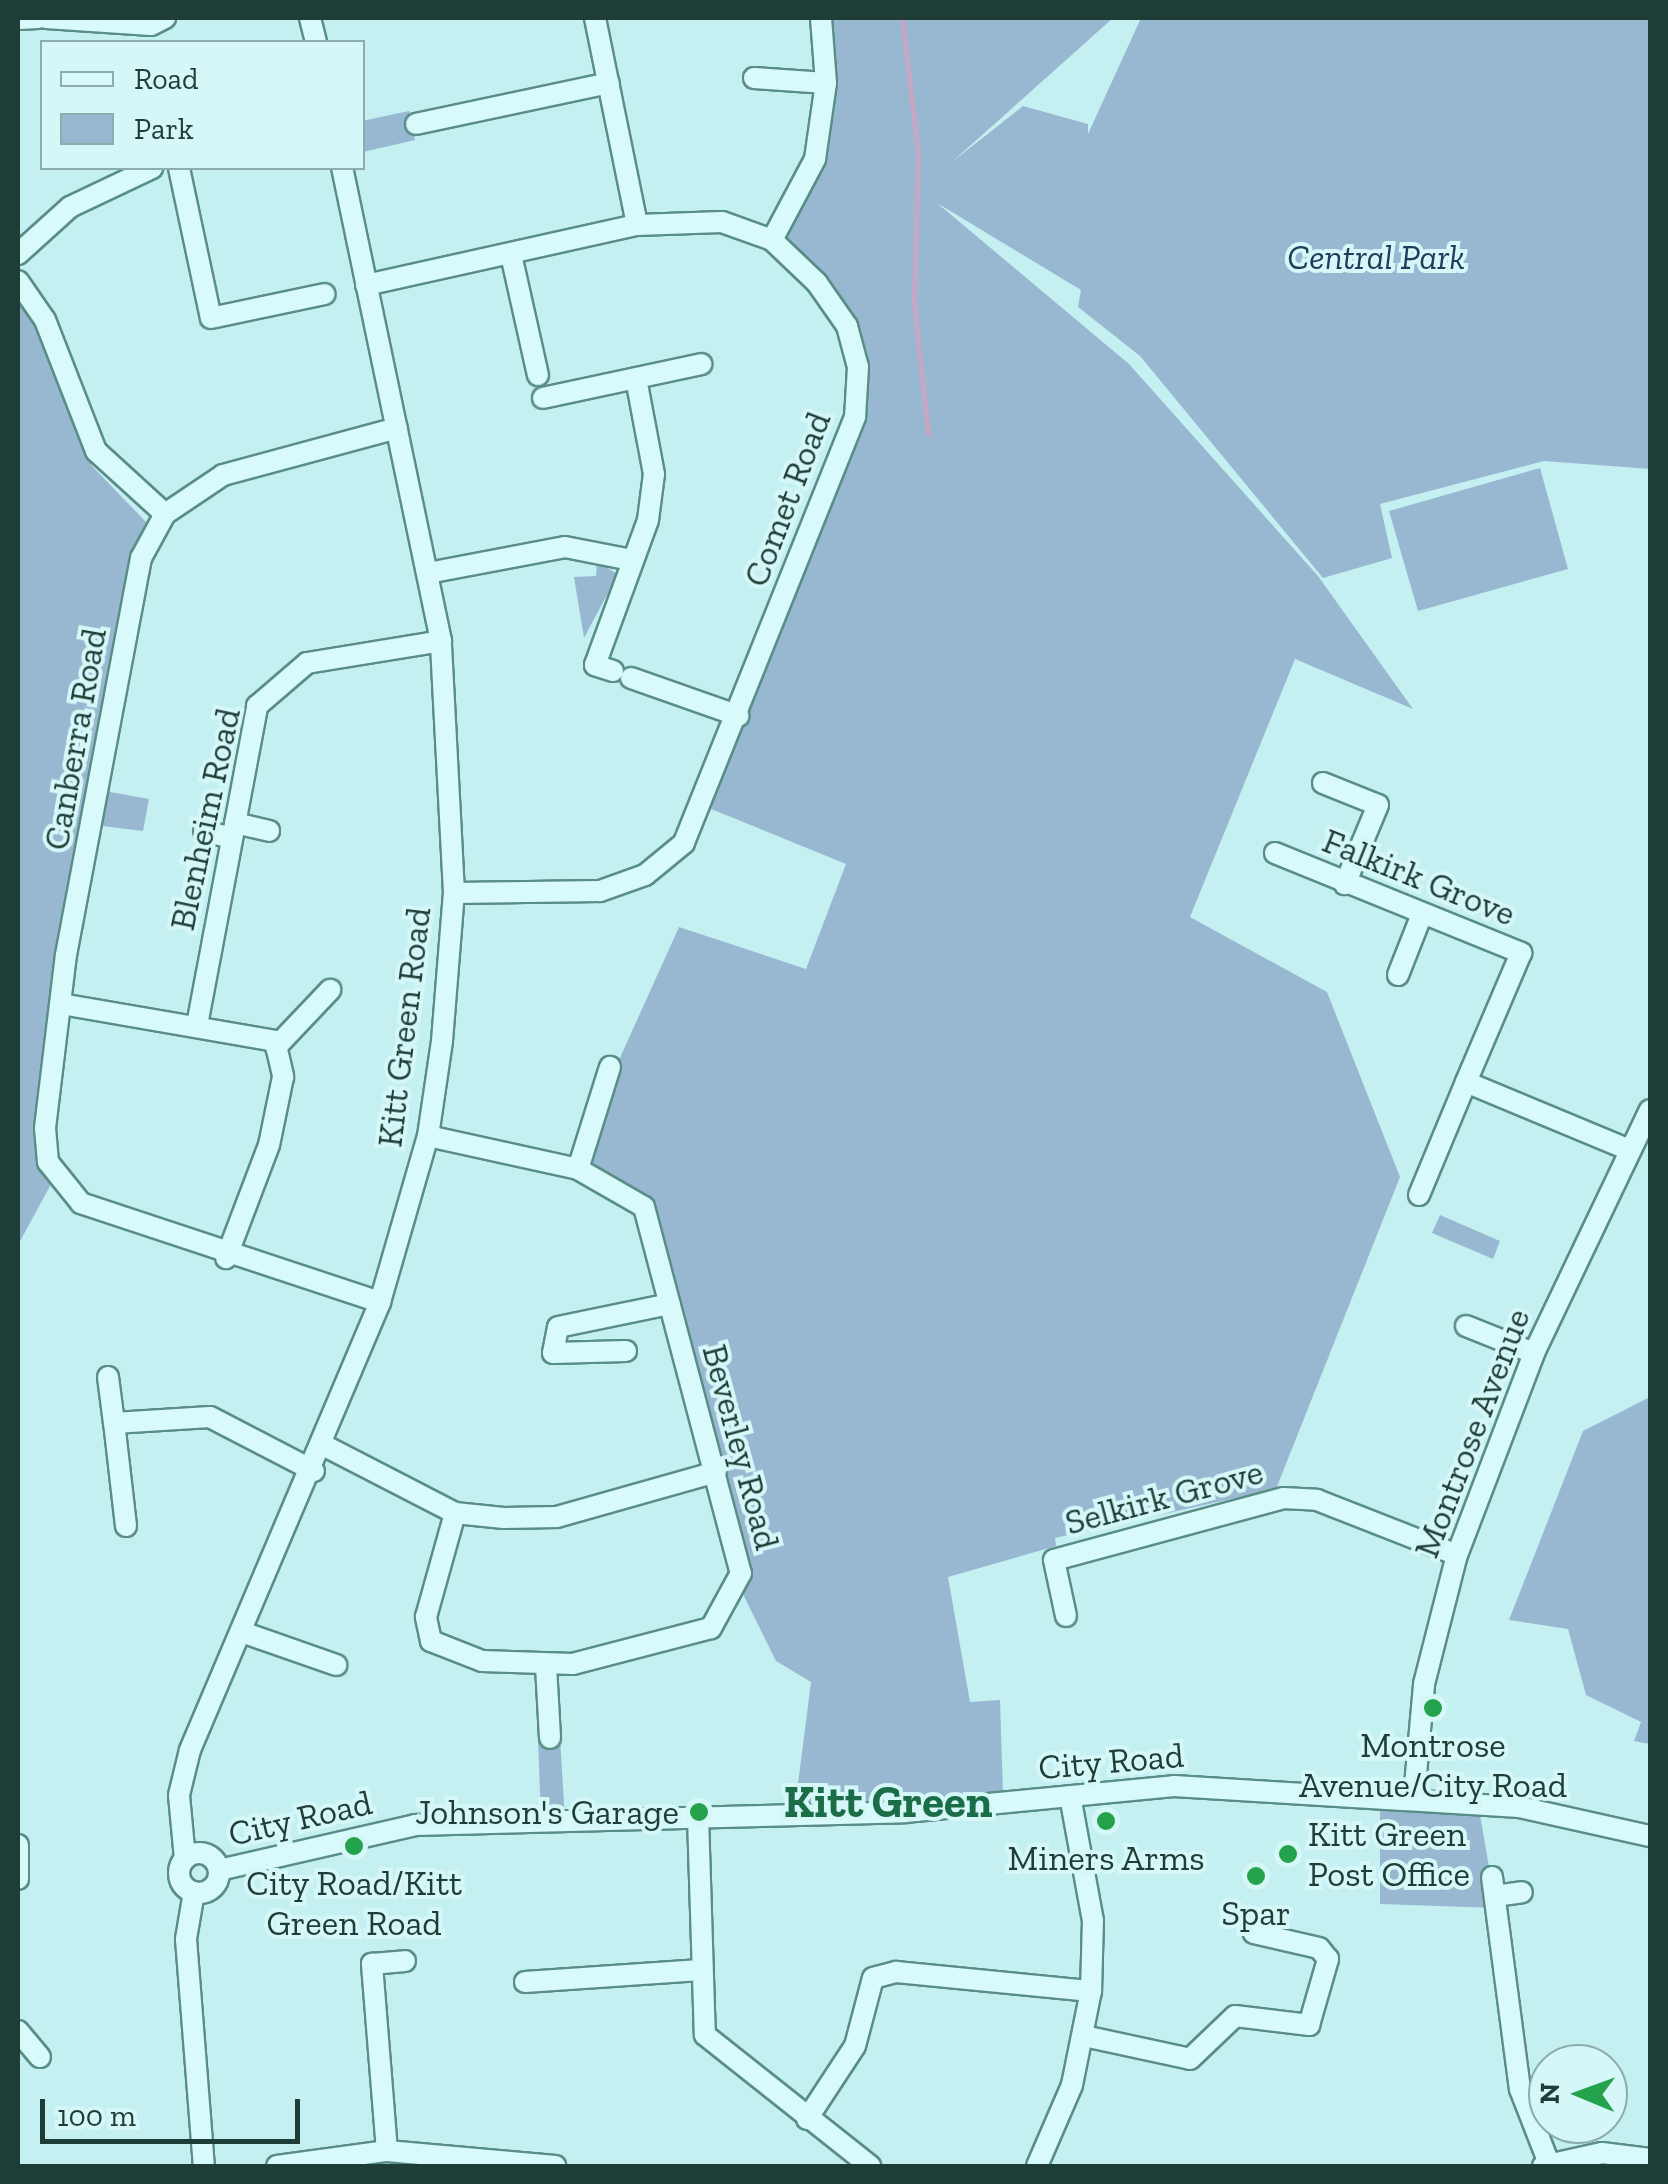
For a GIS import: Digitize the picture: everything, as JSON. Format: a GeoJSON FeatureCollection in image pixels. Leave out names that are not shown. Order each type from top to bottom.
{"type":"FeatureCollection","features":[{"type":"Feature","properties":{"kind":"street"},"geometry":{"type":"LineString","coordinates":[[18,19],[38,18]]}},
{"type":"Feature","properties":{"kind":"street"},"geometry":{"type":"LineString","coordinates":[[46,18],[157,28]]}},
{"type":"Feature","properties":{"kind":"street"},"geometry":{"type":"LineString","coordinates":[[595,18],[637,226]]}},
{"type":"Feature","properties":{"kind":"street"},"geometry":{"type":"LineString","coordinates":[[772,240],[816,158],[826,83],[822,18]]}},
{"type":"Feature","properties":{"kind":"street"},"geometry":{"type":"LineString","coordinates":[[754,78],[826,83]]}},
{"type":"Feature","properties":{"kind":"street"},"geometry":{"type":"LineString","coordinates":[[416,124],[609,83]]}},
{"type":"Feature","properties":{"kind":"street"},"geometry":{"type":"LineString","coordinates":[[18,254],[70,207],[148,170]]}},
{"type":"Feature","properties":{"kind":"street"},"geometry":{"type":"LineString","coordinates":[[180,170],[211,318],[326,294]]}},
{"type":"Feature","properties":{"kind":"street","name":"Kitt Green Road"},"geometry":{"type":"LineString","coordinates":[[185,1860],[182,1777],[325,1446],[380,1302],[428,1136],[454,894],[440,641],[342,170]]}},
{"type":"Feature","properties":{"kind":"street","name":"Comet Road"},"geometry":{"type":"LineString","coordinates":[[366,285],[512,259],[637,226],[722,222],[772,240],[847,326],[858,367],[855,417],[700,815],[645,875],[600,891],[454,894]]}},
{"type":"Feature","properties":{"kind":"street"},"geometry":{"type":"LineString","coordinates":[[512,259],[538,374]]}},
{"type":"Feature","properties":{"kind":"street"},"geometry":{"type":"LineString","coordinates":[[18,281],[45,320],[96,451],[165,514]]}},
{"type":"Feature","properties":{"kind":"street"},"geometry":{"type":"LineString","coordinates":[[542,398],[701,364]]}},
{"type":"Feature","properties":{"kind":"street"},"geometry":{"type":"LineString","coordinates":[[636,379],[654,474],[631,560],[595,665],[739,716]]}},
{"type":"Feature","properties":{"kind":"street","name":"Canberra Road"},"geometry":{"type":"LineString","coordinates":[[380,1302],[226,1258],[81,1203],[59,1182],[46,1128],[67,1005],[66,956],[149,563],[165,514],[223,474],[397,428]]}},
{"type":"Feature","properties":{"kind":"street"},"geometry":{"type":"LineString","coordinates":[[428,573],[565,547],[631,560]]}},
{"type":"Feature","properties":{"kind":"street","name":"Blenheim Road"},"geometry":{"type":"LineString","coordinates":[[197,1025],[257,706],[278,678],[306,663],[440,641]]}},
{"type":"Feature","properties":{"kind":"street"},"geometry":{"type":"LineString","coordinates":[[1323,783],[1378,804],[1346,884]]}},
{"type":"Feature","properties":{"kind":"street"},"geometry":{"type":"LineString","coordinates":[[204,831],[269,830]]}},
{"type":"Feature","properties":{"kind":"street","name":"Falkirk Grove"},"geometry":{"type":"LineString","coordinates":[[1275,853],[1521,953],[1419,1195]]}},
{"type":"Feature","properties":{"kind":"street"},"geometry":{"type":"LineString","coordinates":[[1398,975],[1422,914]]}},
{"type":"Feature","properties":{"kind":"street"},"geometry":{"type":"LineString","coordinates":[[276,1047],[330,990]]}},
{"type":"Feature","properties":{"kind":"street"},"geometry":{"type":"LineString","coordinates":[[67,1005],[197,1025],[276,1047]]}},
{"type":"Feature","properties":{"kind":"street"},"geometry":{"type":"LineString","coordinates":[[226,1258],[269,1145],[283,1077],[276,1047]]}},
{"type":"Feature","properties":{"kind":"street"},"geometry":{"type":"LineString","coordinates":[[578,1168],[610,1067]]}},
{"type":"Feature","properties":{"kind":"street"},"geometry":{"type":"LineString","coordinates":[[1466,1082],[1630,1150]]}},
{"type":"Feature","properties":{"kind":"street","name":"Montrose Avenue"},"geometry":{"type":"LineString","coordinates":[[1414,1797],[1424,1684],[1457,1555],[1534,1353],[1649,1116]]}},
{"type":"Feature","properties":{"kind":"street","name":"Beverley Road"},"geometry":{"type":"LineString","coordinates":[[428,1136],[578,1168],[644,1207],[740,1574],[710,1628],[546,1666],[482,1661],[431,1641],[426,1617],[455,1513]]}},
{"type":"Feature","properties":{"kind":"street"},"geometry":{"type":"LineString","coordinates":[[626,1352],[554,1353],[558,1327],[670,1304]]}},
{"type":"Feature","properties":{"kind":"street"},"geometry":{"type":"LineString","coordinates":[[1466,1326],[1534,1353]]}},
{"type":"Feature","properties":{"kind":"street"},"geometry":{"type":"LineString","coordinates":[[108,1377],[126,1526]]}},
{"type":"Feature","properties":{"kind":"street"},"geometry":{"type":"LineString","coordinates":[[114,1423],[210,1417],[314,1471]]}},
{"type":"Feature","properties":{"kind":"street"},"geometry":{"type":"LineString","coordinates":[[325,1446],[455,1513],[557,1517],[716,1472]]}},
{"type":"Feature","properties":{"kind":"street","name":"Selkirk Grove"},"geometry":{"type":"LineString","coordinates":[[1066,1616],[1054,1560],[1283,1498],[1317,1500],[1457,1555]]}},
{"type":"Feature","properties":{"kind":"street"},"geometry":{"type":"LineString","coordinates":[[242,1632],[336,1665]]}},
{"type":"Feature","properties":{"kind":"street"},"geometry":{"type":"LineString","coordinates":[[546,1666],[550,1738]]}},
{"type":"Feature","properties":{"kind":"street","name":"City Road"},"geometry":{"type":"LineString","coordinates":[[219,1870],[415,1825],[698,1816],[1206,1786],[1414,1797],[1548,1811],[1650,1836]]}},
{"type":"Feature","properties":{"kind":"street"},"geometry":{"type":"LineString","coordinates":[[1037,2166],[1084,2036],[1091,1991],[1093,1920],[1070,1796]]}},
{"type":"Feature","properties":{"kind":"street"},"geometry":{"type":"LineString","coordinates":[[698,1816],[701,1970],[710,2043],[870,2166]]}},
{"type":"Feature","properties":{"kind":"street"},"geometry":{"type":"LineString","coordinates":[[18,1846],[18,1879]]}},
{"type":"Feature","properties":{"kind":"street"},"geometry":{"type":"LineString","coordinates":[[207,1854],[219,1870],[211,1889],[194,1892],[180,1878],[185,1860],[207,1854]]}},
{"type":"Feature","properties":{"kind":"street"},"geometry":{"type":"LineString","coordinates":[[1522,1892],[1493,1886],[1520,2089],[1547,2166],[1602,2153],[1650,2159]]}},
{"type":"Feature","properties":{"kind":"street"},"geometry":{"type":"LineString","coordinates":[[194,1892],[186,1939],[208,2166]]}},
{"type":"Feature","properties":{"kind":"street"},"geometry":{"type":"LineString","coordinates":[[1084,2036],[1190,2059],[1236,2016],[1309,2025],[1328,1959],[1319,1948],[1254,1934]]}},
{"type":"Feature","properties":{"kind":"street"},"geometry":{"type":"LineString","coordinates":[[387,2151],[372,1964],[405,1961]]}},
{"type":"Feature","properties":{"kind":"street"},"geometry":{"type":"LineString","coordinates":[[526,1982],[701,1970]]}},
{"type":"Feature","properties":{"kind":"street"},"geometry":{"type":"LineString","coordinates":[[807,2118],[855,2046],[873,1978],[896,1972],[1091,1991]]}},
{"type":"Feature","properties":{"kind":"street"},"geometry":{"type":"LineString","coordinates":[[277,2166],[387,2151],[554,2166]]}},
{"type":"Feature","properties":{"kind":"green space","name":"Central Park"},"geometry":{"type":"Polygon","coordinates":[[[821,18],[1113,18],[952,162],[1023,106],[1088,124],[1088,134],[1141,18],[1650,18],[1650,469],[1544,461],[1380,504],[1392,558],[1323,578],[1140,356],[1078,307],[1081,290],[937,203],[1129,364],[1318,576],[1413,709],[1295,659],[1190,917],[1327,992],[1400,1177],[1276,1489],[1055,1538],[1056,1546],[948,1577],[970,1702],[1000,1700],[1003,1794],[794,1815],[811,1682],[776,1661],[737,1582],[657,1213],[588,1159],[619,1060],[679,927],[806,969],[846,864],[704,806],[855,417],[847,326],[772,240],[815,159],[821,18]]]}},
{"type":"Feature","properties":{"kind":"green space"},"geometry":{"type":"Polygon","coordinates":[[[409,111],[415,140],[365,152],[365,120],[409,111]]]}},
{"type":"Feature","properties":{"kind":"green space"},"geometry":{"type":"Polygon","coordinates":[[[18,302],[37,326],[92,466],[146,522],[131,556],[99,790],[149,799],[143,831],[94,825],[47,1118],[56,1175],[18,1245],[18,302]]]}},
{"type":"Feature","properties":{"kind":"green space"},"geometry":{"type":"Polygon","coordinates":[[[1540,468],[1568,569],[1418,611],[1389,511],[1540,468]]]}},
{"type":"Feature","properties":{"kind":"green space"},"geometry":{"type":"Polygon","coordinates":[[[597,562],[618,574],[584,638],[574,577],[596,576],[597,562]]]}},
{"type":"Feature","properties":{"kind":"green space"},"geometry":{"type":"Polygon","coordinates":[[[1440,1215],[1500,1241],[1493,1259],[1432,1233],[1440,1215]]]}},
{"type":"Feature","properties":{"kind":"green space"},"geometry":{"type":"Polygon","coordinates":[[[1650,1397],[1650,1744],[1634,1741],[1641,1722],[1586,1695],[1568,1629],[1509,1620],[1583,1431],[1650,1397]]]}},
{"type":"Feature","properties":{"kind":"green space"},"geometry":{"type":"Polygon","coordinates":[[[538,1738],[560,1738],[565,1819],[541,1820],[538,1738]]]}},
{"type":"Feature","properties":{"kind":"green space"},"geometry":{"type":"Polygon","coordinates":[[[1380,1797],[1478,1803],[1496,1908],[1380,1904],[1380,1797]]]}},
{"type":"Feature","properties":{"kind":"waterway"},"geometry":{"type":"LineString","coordinates":[[902,18],[918,152],[914,302],[928,434]]}},
{"type":"Feature","properties":{"kind":"place","name":"Montrose Avenue/City Road"},"geometry":{"type":"Point","coordinates":[1433,1708]}},
{"type":"Feature","properties":{"kind":"place","name":"Johnson's Garage"},"geometry":{"type":"Point","coordinates":[699,1812]}},
{"type":"Feature","properties":{"kind":"place","name":"Miners Arms"},"geometry":{"type":"Point","coordinates":[1106,1821]}},
{"type":"Feature","properties":{"kind":"place","name":"City Road/Kitt Green Road"},"geometry":{"type":"Point","coordinates":[354,1846]}},
{"type":"Feature","properties":{"kind":"place","name":"Kitt Green Post Office"},"geometry":{"type":"Point","coordinates":[1288,1854]}},
{"type":"Feature","properties":{"kind":"place","name":"Spar"},"geometry":{"type":"Point","coordinates":[1256,1876]}},
{"type":"Feature","properties":{"kind":"district","name":"Kitt Green"},"geometry":{"type":"Point","coordinates":[888,1803]}}]}
